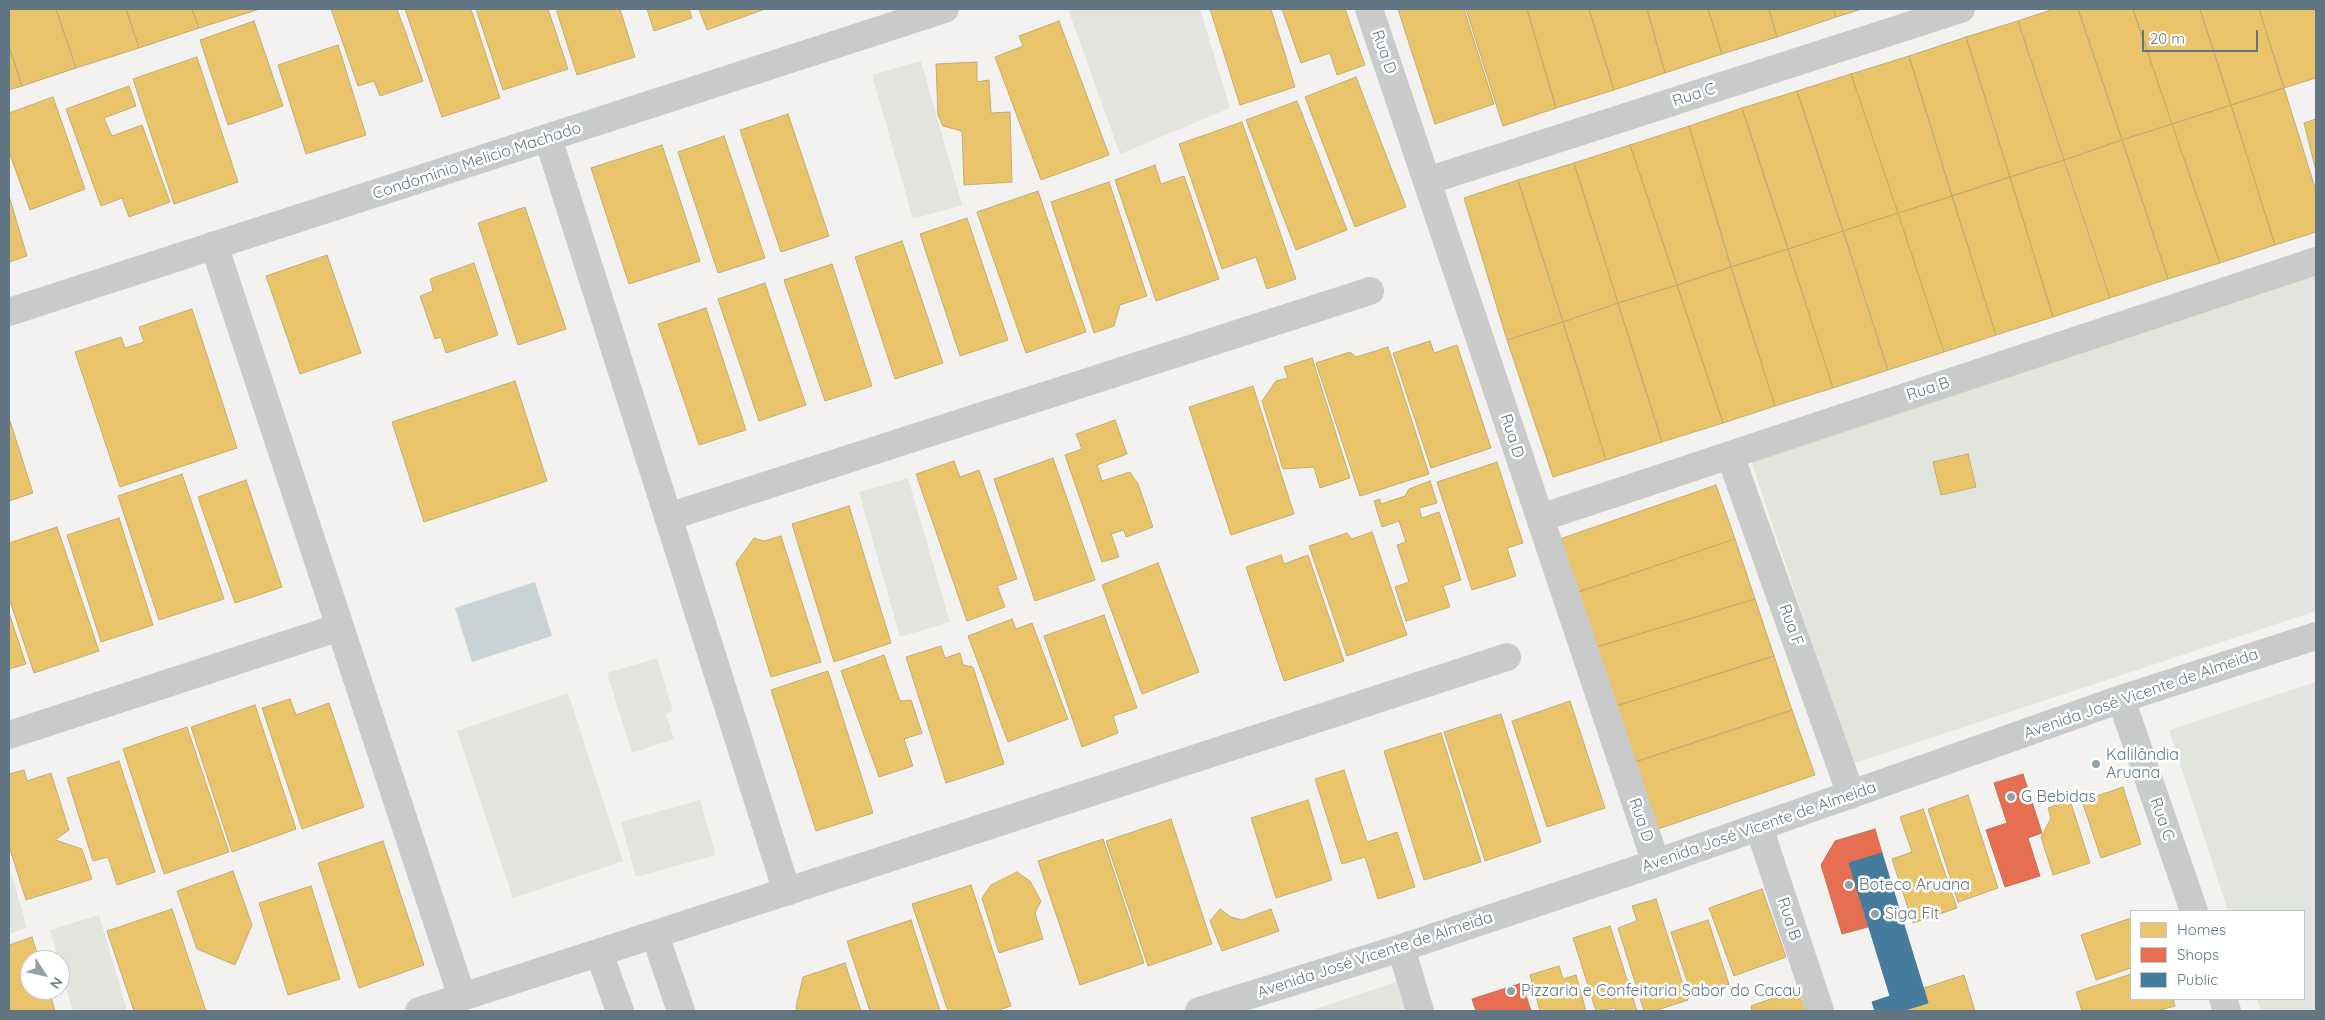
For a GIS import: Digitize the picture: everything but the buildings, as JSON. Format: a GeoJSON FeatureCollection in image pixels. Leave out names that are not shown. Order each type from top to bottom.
{"type":"FeatureCollection","features":[{"type":"Feature","properties":{"kind":"street","name":"Condominio Melicio Machado"},"geometry":{"type":"LineString","coordinates":[[9,312],[945,9]]}},
{"type":"Feature","properties":{"kind":"street","name":"Rua D"},"geometry":{"type":"LineString","coordinates":[[1369,9],[1656,863]]}},
{"type":"Feature","properties":{"kind":"street","name":"Rua C"},"geometry":{"type":"LineString","coordinates":[[1427,181],[1962,9]]}},
{"type":"Feature","properties":{"kind":"street"},"geometry":{"type":"LineString","coordinates":[[548,138],[787,892]]}},
{"type":"Feature","properties":{"kind":"street"},"geometry":{"type":"LineString","coordinates":[[214,245],[462,997]]}},
{"type":"Feature","properties":{"kind":"street","name":"Rua B"},"geometry":{"type":"LineString","coordinates":[[1540,518],[2316,261]]}},
{"type":"Feature","properties":{"kind":"street"},"geometry":{"type":"LineString","coordinates":[[668,516],[1370,291]]}},
{"type":"Feature","properties":{"kind":"street","name":"Rua F"},"geometry":{"type":"LineString","coordinates":[[1730,455],[1851,795]]}},
{"type":"Feature","properties":{"kind":"street"},"geometry":{"type":"LineString","coordinates":[[9,735],[340,627]]}},
{"type":"Feature","properties":{"kind":"street","name":"Avenida José Vicente de Almeida"},"geometry":{"type":"LineString","coordinates":[[1199,1011],[1401,948],[1656,863],[2121,699],[2316,636]]}},
{"type":"Feature","properties":{"kind":"street"},"geometry":{"type":"LineString","coordinates":[[419,1011],[1507,657]]}},
{"type":"Feature","properties":{"kind":"street","name":"Rua C"},"geometry":{"type":"LineString","coordinates":[[2121,699],[2194,910]]}},
{"type":"Feature","properties":{"kind":"street","name":"Rua B"},"geometry":{"type":"LineString","coordinates":[[1759,827],[1820,1011]]}},
{"type":"Feature","properties":{"kind":"street"},"geometry":{"type":"LineString","coordinates":[[655,935],[681,1011]]}},
{"type":"Feature","properties":{"kind":"street"},"geometry":{"type":"LineString","coordinates":[[1401,948],[1420,1011]]}},
{"type":"Feature","properties":{"kind":"street"},"geometry":{"type":"LineString","coordinates":[[599,953],[620,1011]]}},
{"type":"Feature","properties":{"kind":"shaded area"},"geometry":{"type":"Polygon","coordinates":[[[1068,9],[1200,9],[1230,108],[1120,154],[1068,9]]]}},
{"type":"Feature","properties":{"kind":"shaded area"},"geometry":{"type":"Polygon","coordinates":[[[921,61],[962,205],[913,219],[872,75],[921,61]]]}},
{"type":"Feature","properties":{"kind":"shaded area"},"geometry":{"type":"Polygon","coordinates":[[[2316,273],[2316,611],[1852,764],[1751,460],[2316,273]]]}},
{"type":"Feature","properties":{"kind":"shaded area"},"geometry":{"type":"Polygon","coordinates":[[[908,478],[950,622],[900,637],[859,492],[908,478]]]}},
{"type":"Feature","properties":{"kind":"shaded area"},"geometry":{"type":"Polygon","coordinates":[[[535,582],[552,636],[472,662],[455,608],[535,582]]]}},
{"type":"Feature","properties":{"kind":"shaded area"},"geometry":{"type":"Polygon","coordinates":[[[657,658],[673,711],[666,714],[674,739],[632,753],[607,673],[657,658]]]}},
{"type":"Feature","properties":{"kind":"shaded area"},"geometry":{"type":"Polygon","coordinates":[[[2316,682],[2316,1011],[2261,1011],[2257,1000],[2305,1000],[2305,910],[2228,910],[2169,730],[2316,682]]]}},
{"type":"Feature","properties":{"kind":"shaded area"},"geometry":{"type":"Polygon","coordinates":[[[568,693],[623,861],[513,898],[457,731],[568,693]]]}},
{"type":"Feature","properties":{"kind":"shaded area"},"geometry":{"type":"Polygon","coordinates":[[[700,800],[716,855],[636,877],[621,822],[700,800]]]}},
{"type":"Feature","properties":{"kind":"shaded area"},"geometry":{"type":"Polygon","coordinates":[[[9,865],[27,928],[9,934],[9,865]]]}},
{"type":"Feature","properties":{"kind":"shaded area"},"geometry":{"type":"Polygon","coordinates":[[[99,915],[127,1011],[73,1011],[70,1000],[70,950],[56,950],[50,930],[99,915]]]}},
{"type":"Feature","properties":{"kind":"shaded area"},"geometry":{"type":"Polygon","coordinates":[[[1396,982],[1406,1011],[1309,1011],[1396,982]]]}},
{"type":"Feature","properties":{"kind":"place","name":"Kalilândia Aruana"},"geometry":{"type":"Point","coordinates":[2096,764]}},
{"type":"Feature","properties":{"kind":"place","name":"G Bebidas"},"geometry":{"type":"Point","coordinates":[2011,797]}},
{"type":"Feature","properties":{"kind":"place","name":"Boteco Aruana"},"geometry":{"type":"Point","coordinates":[1849,885]}},
{"type":"Feature","properties":{"kind":"place","name":"Siga Fit"},"geometry":{"type":"Point","coordinates":[1875,914]}},
{"type":"Feature","properties":{"kind":"place","name":"Pizzaria e Confeitaria Sabor do Cacau"},"geometry":{"type":"Point","coordinates":[1511,991]}}]}
